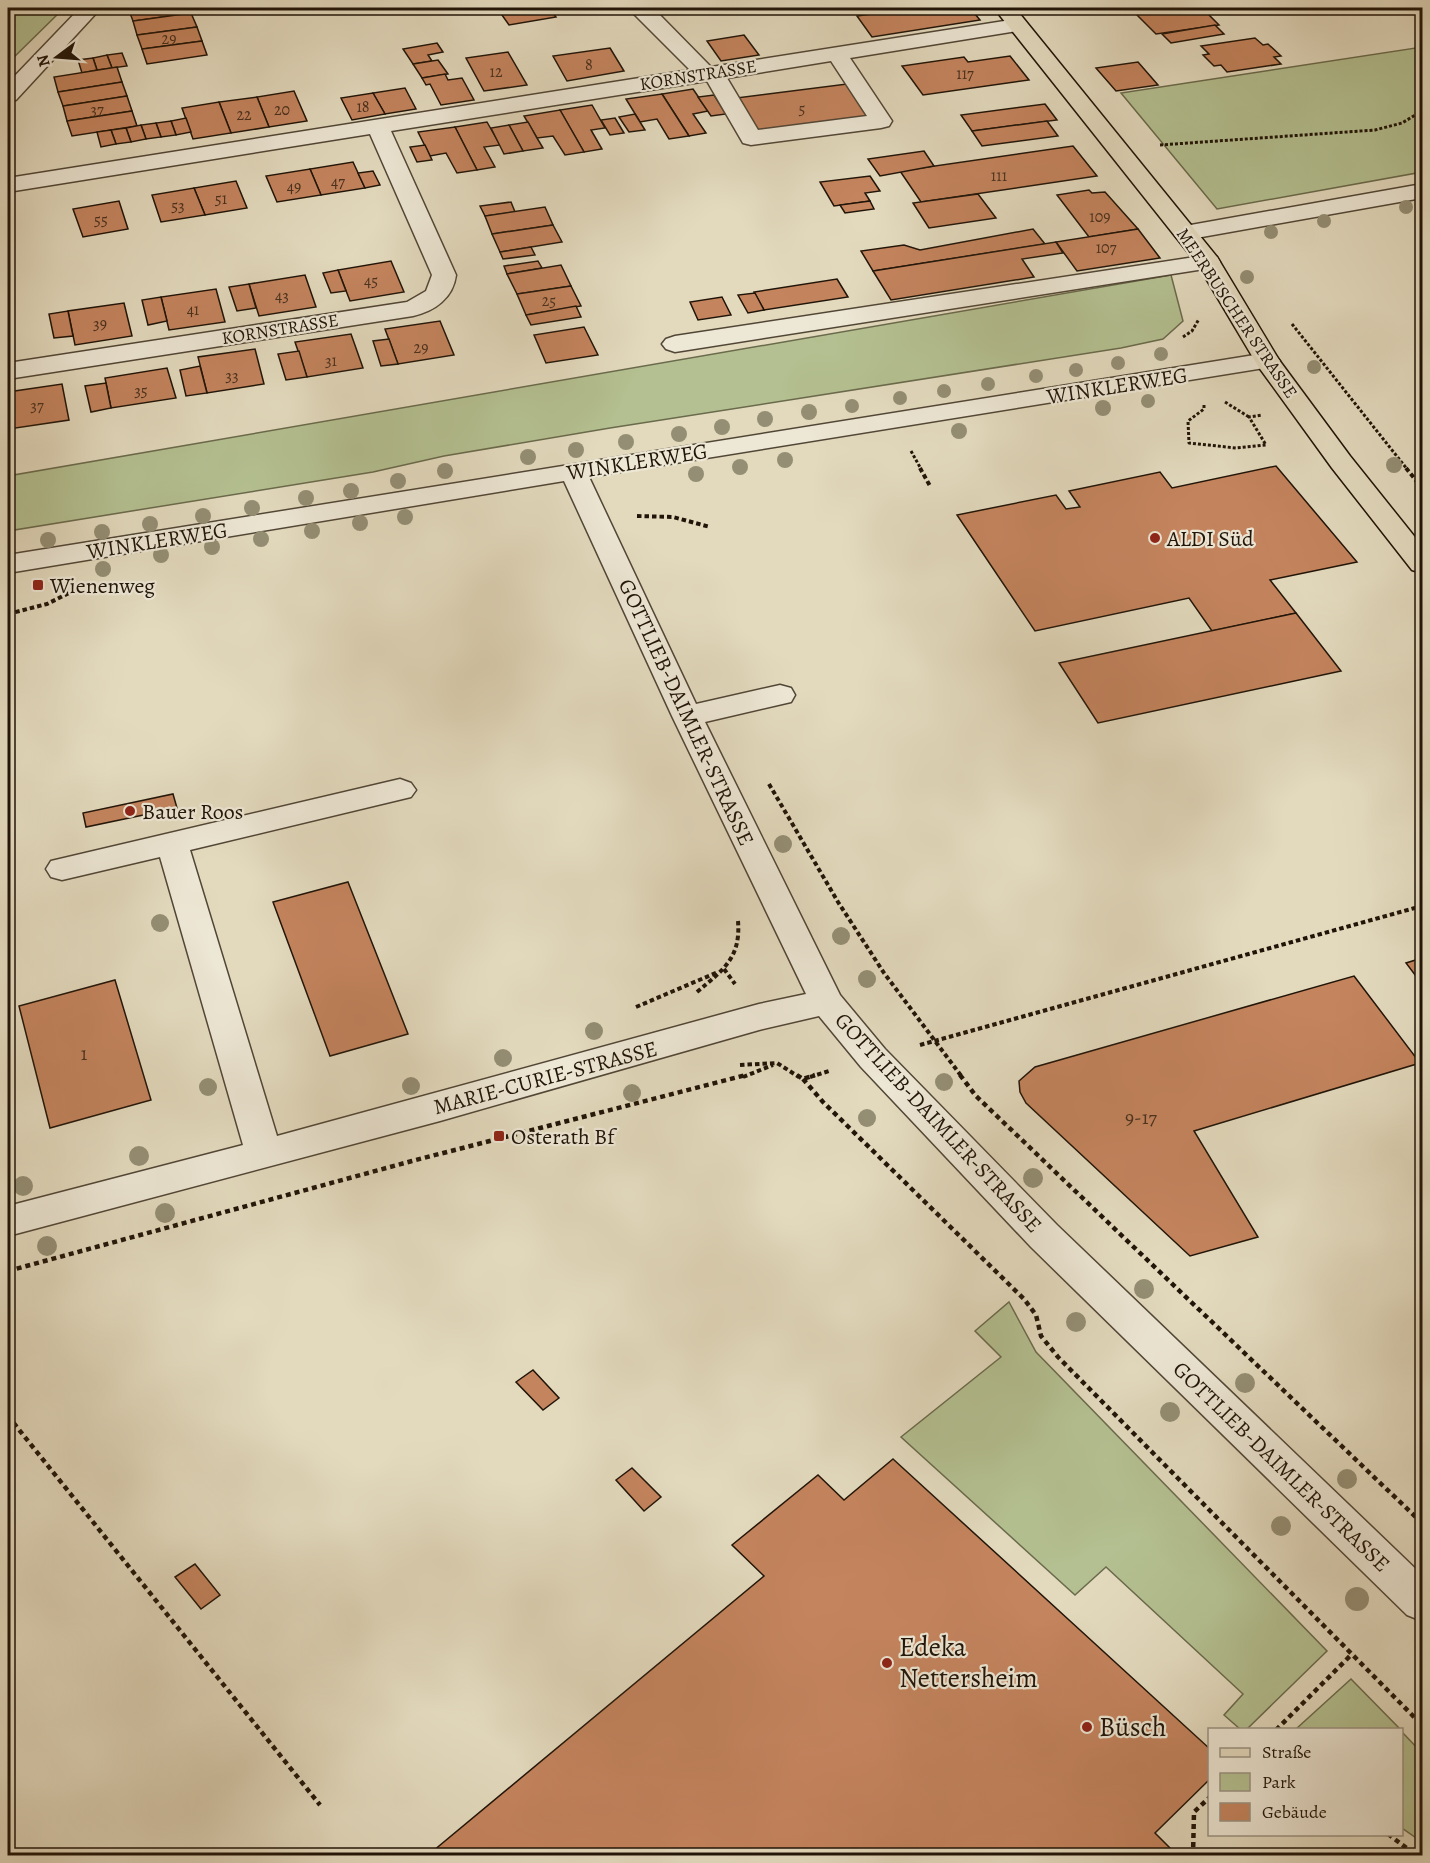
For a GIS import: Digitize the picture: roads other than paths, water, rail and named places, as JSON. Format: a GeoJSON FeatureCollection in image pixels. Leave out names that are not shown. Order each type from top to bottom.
{"type":"FeatureCollection","features":[{"type":"Feature","properties":{"kind":"main road","name":"MEERBUSCHER STRASSE"},"geometry":{"type":"LineString","coordinates":[[1010,16],[1208,262],[1267,361],[1341,462],[1422,564]]}},
{"type":"Feature","properties":{"kind":"street"},"geometry":{"type":"LineString","coordinates":[[8,95],[91,8]]}},
{"type":"Feature","properties":{"kind":"street"},"geometry":{"type":"LineString","coordinates":[[638,8],[647,13],[709,73],[751,138],[881,121],[837,54]]}},
{"type":"Feature","properties":{"kind":"street","name":"KORNSTRASSE"},"geometry":{"type":"LineString","coordinates":[[8,185],[837,54],[1010,16]]}},
{"type":"Feature","properties":{"kind":"street","name":"KORNSTRASSE"},"geometry":{"type":"LineString","coordinates":[[8,371],[413,309],[428,302],[444,286],[444,275],[378,127]]}},
{"type":"Feature","properties":{"kind":"street"},"geometry":{"type":"LineString","coordinates":[[1185,233],[1422,191]]}},
{"type":"Feature","properties":{"kind":"street"},"geometry":{"type":"LineString","coordinates":[[675,344],[1208,262]]}},
{"type":"Feature","properties":{"kind":"street","name":"WINKLERWEG"},"geometry":{"type":"LineString","coordinates":[[8,564],[573,471],[1267,361]]}},
{"type":"Feature","properties":{"kind":"street","name":"GOTTLIEB-DAIMLER-STRASSE"},"geometry":{"type":"LineString","coordinates":[[573,471],[687,716],[827,1002],[873,1058],[1044,1236],[1422,1602]]}},
{"type":"Feature","properties":{"kind":"street"},"geometry":{"type":"LineString","coordinates":[[687,716],[780,695]]}},
{"type":"Feature","properties":{"kind":"street"},"geometry":{"type":"LineString","coordinates":[[62,868],[400,790]]}},
{"type":"Feature","properties":{"kind":"street"},"geometry":{"type":"LineString","coordinates":[[172,844],[264,1154]]}},
{"type":"Feature","properties":{"kind":"street","name":"MARIE-CURIE-STRASSE"},"geometry":{"type":"LineString","coordinates":[[8,1221],[622,1057],[759,1017],[827,1002]]}},
{"type":"Feature","properties":{"kind":"place","name":"ALDI Süd"},"geometry":{"type":"Point","coordinates":[1155,538]}},
{"type":"Feature","properties":{"kind":"place","name":"Wienenweg"},"geometry":{"type":"Point","coordinates":[38,585]}},
{"type":"Feature","properties":{"kind":"place","name":"Bauer Roos"},"geometry":{"type":"Point","coordinates":[130,811]}},
{"type":"Feature","properties":{"kind":"place","name":"Osterath Bf"},"geometry":{"type":"Point","coordinates":[499,1136]}},
{"type":"Feature","properties":{"kind":"place","name":"Edeka Nettersheim"},"geometry":{"type":"Point","coordinates":[887,1663]}},
{"type":"Feature","properties":{"kind":"place","name":"Büsch"},"geometry":{"type":"Point","coordinates":[1087,1727]}}]}
